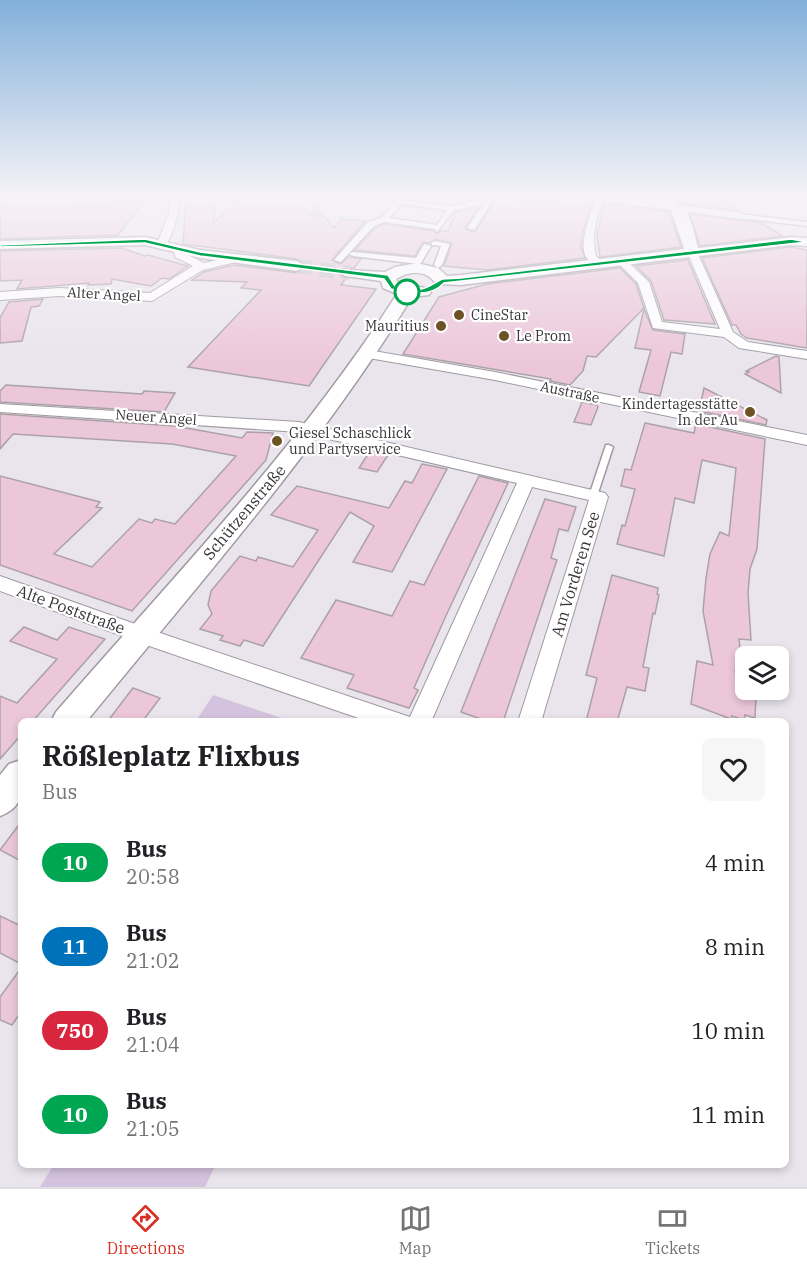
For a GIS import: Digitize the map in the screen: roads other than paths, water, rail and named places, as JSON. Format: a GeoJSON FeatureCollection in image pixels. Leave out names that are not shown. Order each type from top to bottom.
{"type":"FeatureCollection","features":[{"type":"Feature","properties":{"kind":"main road"},"geometry":{"type":"LineString","coordinates":[[198,253],[297,266]]}},
{"type":"Feature","properties":{"kind":"main road"},"geometry":{"type":"LineString","coordinates":[[350,273],[388,277],[399,270],[418,268],[440,273],[600,265],[698,253]]}},
{"type":"Feature","properties":{"kind":"main road"},"geometry":{"type":"LineString","coordinates":[[388,277],[389,285],[407,292],[427,291],[441,285],[440,273]]}},
{"type":"Feature","properties":{"kind":"main road","name":"Schützenstraße"},"geometry":{"type":"LineString","coordinates":[[70,718],[312,430],[368,354],[407,292]]}},
{"type":"Feature","properties":{"kind":"main road"},"geometry":{"type":"LineString","coordinates":[[0,800],[18,779]]}},
{"type":"Feature","properties":{"kind":"street"},"geometry":{"type":"LineString","coordinates":[[179,253],[199,264],[199,267]]}},
{"type":"Feature","properties":{"kind":"street"},"geometry":{"type":"LineString","coordinates":[[338,260],[344,253]]}},
{"type":"Feature","properties":{"kind":"street"},"geometry":{"type":"LineString","coordinates":[[353,254],[422,261],[426,253]]}},
{"type":"Feature","properties":{"kind":"street"},"geometry":{"type":"LineString","coordinates":[[440,273],[444,253]]}},
{"type":"Feature","properties":{"kind":"street"},"geometry":{"type":"LineString","coordinates":[[591,253],[591,258],[600,265]]}},
{"type":"Feature","properties":{"kind":"street"},"geometry":{"type":"LineString","coordinates":[[693,254],[728,334],[735,341],[744,345],[807,355]]}},
{"type":"Feature","properties":{"kind":"street","name":"Alter Angel"},"geometry":{"type":"LineString","coordinates":[[0,296],[59,292],[152,297],[199,267],[236,259]]}},
{"type":"Feature","properties":{"kind":"street"},"geometry":{"type":"LineString","coordinates":[[622,262],[643,282],[657,325],[728,334]]}},
{"type":"Feature","properties":{"kind":"street","name":"Austraße"},"geometry":{"type":"LineString","coordinates":[[368,354],[495,376],[807,440]]}},
{"type":"Feature","properties":{"kind":"street","name":"Neuer Angel"},"geometry":{"type":"LineString","coordinates":[[0,408],[312,430]]}},
{"type":"Feature","properties":{"kind":"street","name":"Am Vorderen See"},"geometry":{"type":"LineString","coordinates":[[312,430],[599,497],[530,718]]}},
{"type":"Feature","properties":{"kind":"street"},"geometry":{"type":"LineString","coordinates":[[421,718],[527,480]]}},
{"type":"Feature","properties":{"kind":"street","name":"Alte Poststraße"},"geometry":{"type":"LineString","coordinates":[[0,583],[142,634]]}},
{"type":"Feature","properties":{"kind":"street"},"geometry":{"type":"LineString","coordinates":[[142,634],[389,718]]}},
{"type":"Feature","properties":{"kind":"lane"},"geometry":{"type":"LineString","coordinates":[[593,496],[609,447]]}},
{"type":"Feature","properties":{"kind":"tunnel"},"geometry":{"type":"LineString","coordinates":[[297,266],[350,273]]}},
{"type":"Feature","properties":{"kind":"place","name":"CineStar"},"geometry":{"type":"Point","coordinates":[459,315]}},
{"type":"Feature","properties":{"kind":"place","name":"Mauritius"},"geometry":{"type":"Point","coordinates":[441,326]}},
{"type":"Feature","properties":{"kind":"place","name":"Le Prom"},"geometry":{"type":"Point","coordinates":[504,336]}},
{"type":"Feature","properties":{"kind":"place","name":"Kindertagesstätte In der Au"},"geometry":{"type":"Point","coordinates":[750,412]}},
{"type":"Feature","properties":{"kind":"place","name":"Giesel Schaschlick und Partyservice"},"geometry":{"type":"Point","coordinates":[277,441]}}]}
